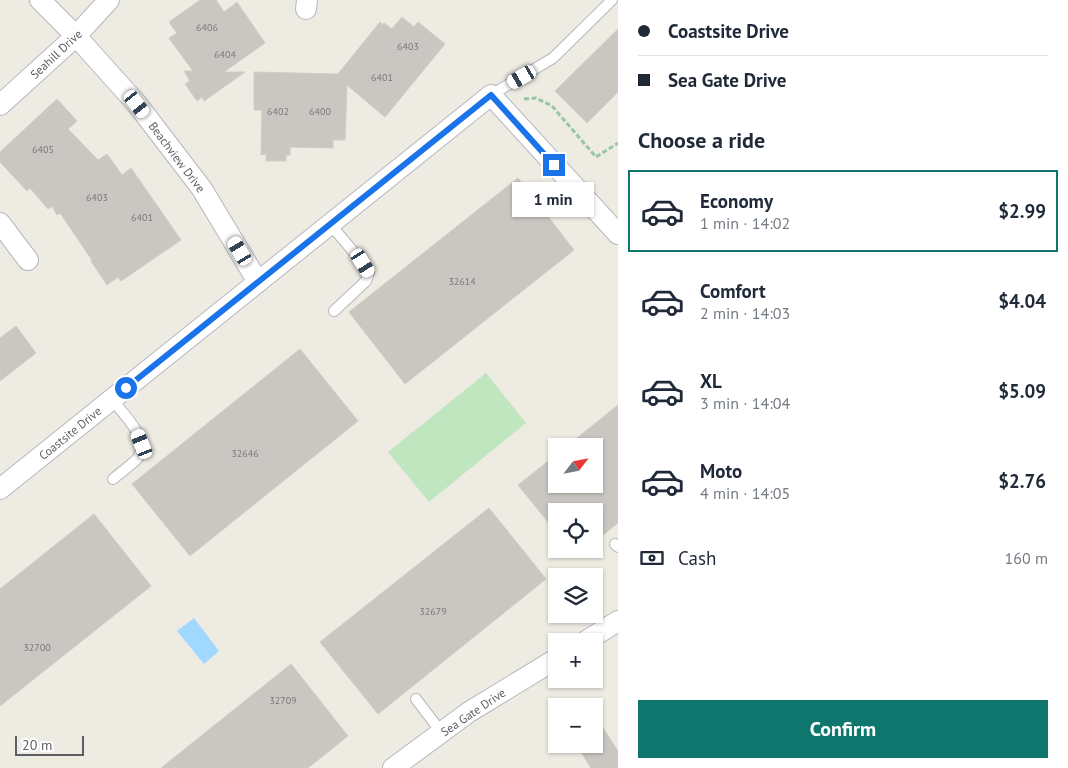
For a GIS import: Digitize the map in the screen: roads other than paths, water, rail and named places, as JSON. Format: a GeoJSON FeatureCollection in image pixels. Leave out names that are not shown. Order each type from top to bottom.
{"type":"FeatureCollection","features":[{"type":"Feature","properties":{"kind":"street","name":"Beachview Drive"},"geometry":{"type":"LineString","coordinates":[[40,0],[76,36],[137,104],[202,188],[258,282]]}},
{"type":"Feature","properties":{"kind":"street","name":"Seahill Drive"},"geometry":{"type":"LineString","coordinates":[[0,105],[76,36],[109,0]]}},
{"type":"Feature","properties":{"kind":"street","name":"Coastsite Drive"},"geometry":{"type":"LineString","coordinates":[[0,489],[491,95]]}},
{"type":"Feature","properties":{"kind":"street"},"geometry":{"type":"LineString","coordinates":[[491,95],[618,234]]}},
{"type":"Feature","properties":{"kind":"street"},"geometry":{"type":"LineString","coordinates":[[0,223],[28,260]]}},
{"type":"Feature","properties":{"kind":"street"},"geometry":{"type":"LineString","coordinates":[[599,633],[618,621]]}},
{"type":"Feature","properties":{"kind":"street","name":"Sea Gate Drive"},"geometry":{"type":"LineString","coordinates":[[393,768],[469,712],[548,664]]}},
{"type":"Feature","properties":{"kind":"lane"},"geometry":{"type":"LineString","coordinates":[[491,95],[553,58],[612,0]]}},
{"type":"Feature","properties":{"kind":"lane"},"geometry":{"type":"LineString","coordinates":[[330,224],[363,263],[369,273],[366,281],[334,312]]}},
{"type":"Feature","properties":{"kind":"lane"},"geometry":{"type":"LineString","coordinates":[[112,400],[137,431],[142,444],[138,458],[113,479]]}},
{"type":"Feature","properties":{"kind":"lane"},"geometry":{"type":"LineString","coordinates":[[416,699],[442,733]]}},
{"type":"Feature","properties":{"kind":"water"},"geometry":{"type":"Polygon","coordinates":[[[194,618],[219,651],[204,664],[177,631],[194,618]]]}}]}
